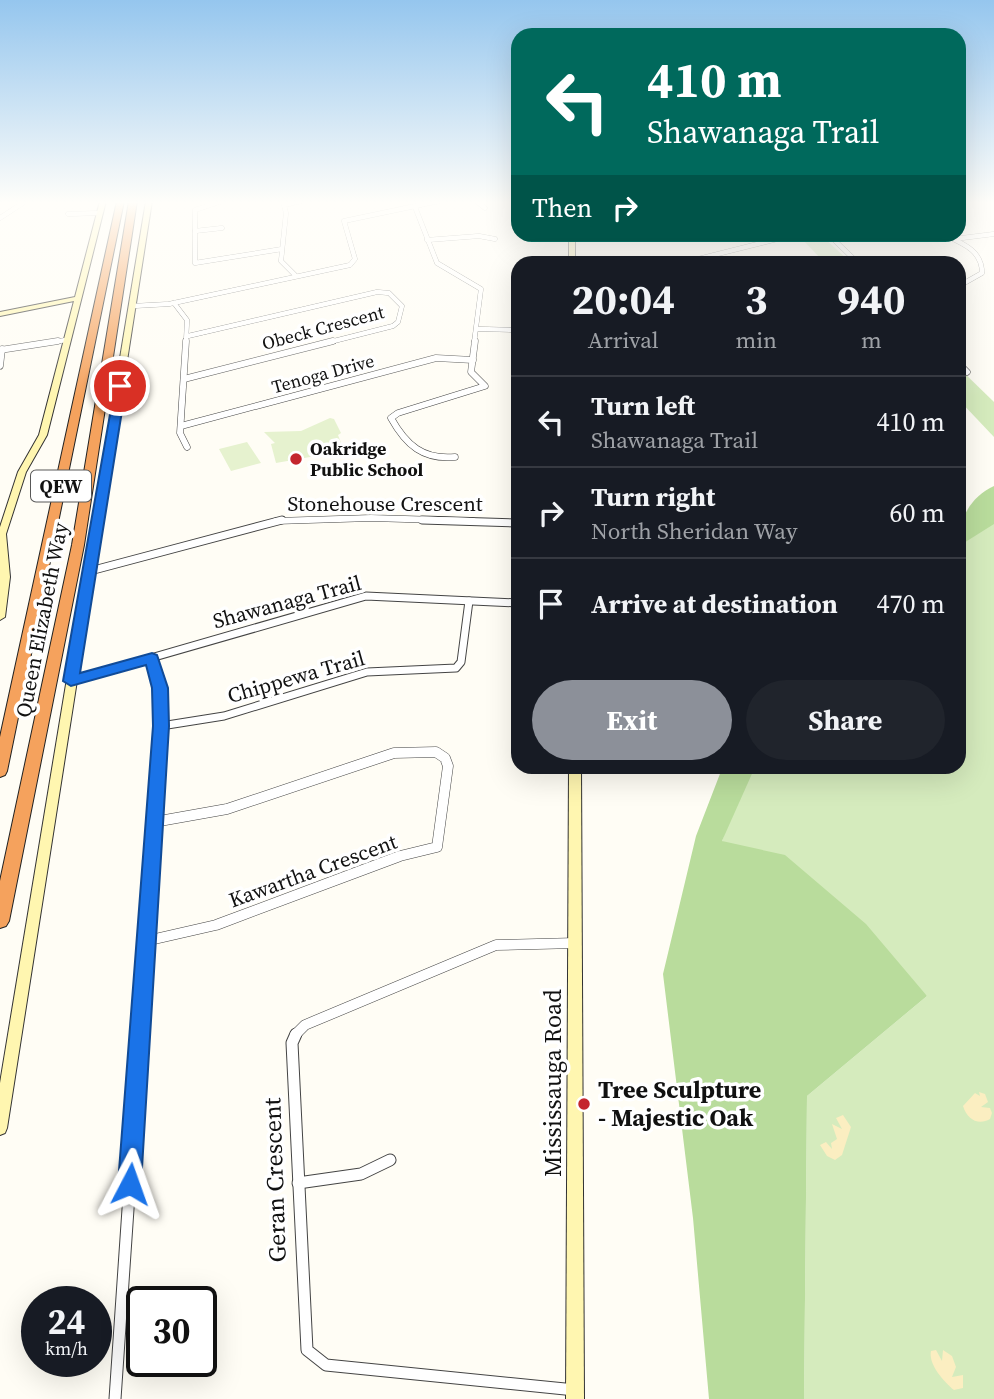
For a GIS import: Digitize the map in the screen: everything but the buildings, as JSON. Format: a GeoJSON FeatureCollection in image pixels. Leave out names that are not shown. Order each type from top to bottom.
{"type":"FeatureCollection","features":[{"type":"Feature","properties":{"kind":"highway","name":"Queen Elizabeth Way"},"geometry":{"type":"LineString","coordinates":[[0,771],[107,266]]}},
{"type":"Feature","properties":{"kind":"highway","name":"Queen Elizabeth Way"},"geometry":{"type":"LineString","coordinates":[[0,921],[78,545],[123,266]]}},
{"type":"Feature","properties":{"kind":"street"},"geometry":{"type":"LineString","coordinates":[[0,617],[5,577],[2,534],[22,472],[43,435],[86,266]]}},
{"type":"Feature","properties":{"kind":"street"},"geometry":{"type":"LineString","coordinates":[[0,1128],[139,266]]}},
{"type":"Feature","properties":{"kind":"street"},"geometry":{"type":"LineString","coordinates":[[286,266],[295,275]]}},
{"type":"Feature","properties":{"kind":"street"},"geometry":{"type":"LineString","coordinates":[[133,306],[174,303],[332,266]]}},
{"type":"Feature","properties":{"kind":"street"},"geometry":{"type":"LineString","coordinates":[[444,266],[469,279],[481,289],[471,372],[485,386],[398,412],[391,418],[424,457],[437,460],[455,457]]}},
{"type":"Feature","properties":{"kind":"street"},"geometry":{"type":"LineString","coordinates":[[966,282],[976,277],[983,266]]}},
{"type":"Feature","properties":{"kind":"street","name":"Obeck Crescent"},"geometry":{"type":"LineString","coordinates":[[184,379],[393,326],[398,322],[402,306],[388,293],[377,292],[188,336]]}},
{"type":"Feature","properties":{"kind":"street"},"geometry":{"type":"LineString","coordinates":[[0,314],[78,298]]}},
{"type":"Feature","properties":{"kind":"street"},"geometry":{"type":"LineString","coordinates":[[174,303],[187,320],[181,426],[181,436],[187,447]]}},
{"type":"Feature","properties":{"kind":"street"},"geometry":{"type":"LineString","coordinates":[[477,329],[511,330]]}},
{"type":"Feature","properties":{"kind":"street"},"geometry":{"type":"LineString","coordinates":[[0,366],[4,354],[1,350],[66,340]]}},
{"type":"Feature","properties":{"kind":"street","name":"Tenoga Drive"},"geometry":{"type":"LineString","coordinates":[[181,426],[436,358],[473,360]]}},
{"type":"Feature","properties":{"kind":"street","name":"Stonehouse Crescent"},"geometry":{"type":"LineString","coordinates":[[90,571],[285,519],[371,518],[511,523]]}},
{"type":"Feature","properties":{"kind":"street","name":"Shawanaga Trail"},"geometry":{"type":"LineString","coordinates":[[71,681],[366,596],[511,603]]}},
{"type":"Feature","properties":{"kind":"street","name":"Chippewa Trail"},"geometry":{"type":"LineString","coordinates":[[161,726],[224,716],[367,672],[456,668],[461,662],[469,601]]}},
{"type":"Feature","properties":{"kind":"street"},"geometry":{"type":"LineString","coordinates":[[115,1399],[161,726],[160,688],[152,658]]}},
{"type":"Feature","properties":{"kind":"street","name":"Kawartha Crescent"},"geometry":{"type":"LineString","coordinates":[[146,942],[216,925],[400,856],[430,851],[436,847],[438,840],[448,766],[445,758],[436,752],[394,753],[227,809],[155,822]]}},
{"type":"Feature","properties":{"kind":"street","name":"Mississauga Road"},"geometry":{"type":"LineString","coordinates":[[575,774],[575,1395]]}},
{"type":"Feature","properties":{"kind":"street","name":"Geran Crescent"},"geometry":{"type":"LineString","coordinates":[[575,1395],[326,1365],[307,1350],[292,1043],[298,1029],[496,945],[576,943]]}},
{"type":"Feature","properties":{"kind":"street"},"geometry":{"type":"LineString","coordinates":[[298,1183],[361,1174],[390,1160]]}},
{"type":"Feature","properties":{"kind":"green space"},"geometry":{"type":"Polygon","coordinates":[[[966,375],[994,402],[994,437],[966,407],[966,375]]]}},
{"type":"Feature","properties":{"kind":"green space"},"geometry":{"type":"Polygon","coordinates":[[[330,418],[334,419],[341,433],[338,435],[344,451],[276,463],[271,444],[275,443],[264,432],[301,431],[330,418]]]}},
{"type":"Feature","properties":{"kind":"green space"},"geometry":{"type":"Polygon","coordinates":[[[247,442],[261,463],[231,471],[219,449],[247,442]]]}},
{"type":"Feature","properties":{"kind":"green space"},"geometry":{"type":"Polygon","coordinates":[[[994,486],[994,524],[966,542],[966,512],[985,491],[994,486]]]}},
{"type":"Feature","properties":{"kind":"green space"},"geometry":{"type":"Polygon","coordinates":[[[994,523],[994,1399],[804,1399],[807,1096],[927,996],[722,841],[746,774],[966,774],[966,535],[994,523]]]}},
{"type":"Feature","properties":{"kind":"green space"},"geometry":{"type":"Polygon","coordinates":[[[720,774],[752,774],[722,841],[785,855],[866,924],[927,996],[807,1096],[804,1399],[709,1399],[693,1218],[663,974],[696,836],[720,774]]]}},
{"type":"Feature","properties":{"kind":"sand"},"geometry":{"type":"Polygon","coordinates":[[[979,1092],[985,1094],[988,1102],[981,1107],[990,1108],[992,1113],[990,1119],[981,1122],[970,1118],[963,1106],[975,1093],[980,1096],[979,1092]]]}},
{"type":"Feature","properties":{"kind":"sand"},"geometry":{"type":"Polygon","coordinates":[[[843,1115],[851,1127],[842,1155],[835,1160],[827,1156],[820,1145],[826,1142],[832,1149],[831,1143],[837,1139],[832,1124],[842,1129],[836,1118],[843,1115]]]}},
{"type":"Feature","properties":{"kind":"sand"},"geometry":{"type":"Polygon","coordinates":[[[936,1350],[942,1361],[943,1350],[952,1356],[956,1367],[952,1377],[963,1375],[963,1388],[954,1390],[938,1372],[931,1356],[931,1351],[936,1350]]]}},
{"type":"Feature","properties":{"kind":"place","name":"Oakridge Public School"},"geometry":{"type":"Point","coordinates":[296,459]}},
{"type":"Feature","properties":{"kind":"place","name":"Tree Sculpture - Majestic Oak"},"geometry":{"type":"Point","coordinates":[584,1104]}},
{"type":"Feature","properties":{"kind":"route"},"geometry":{"type":"LineString","coordinates":[[120,386],[71,681],[152,658],[160,688],[161,726],[130,1184]]}}]}
